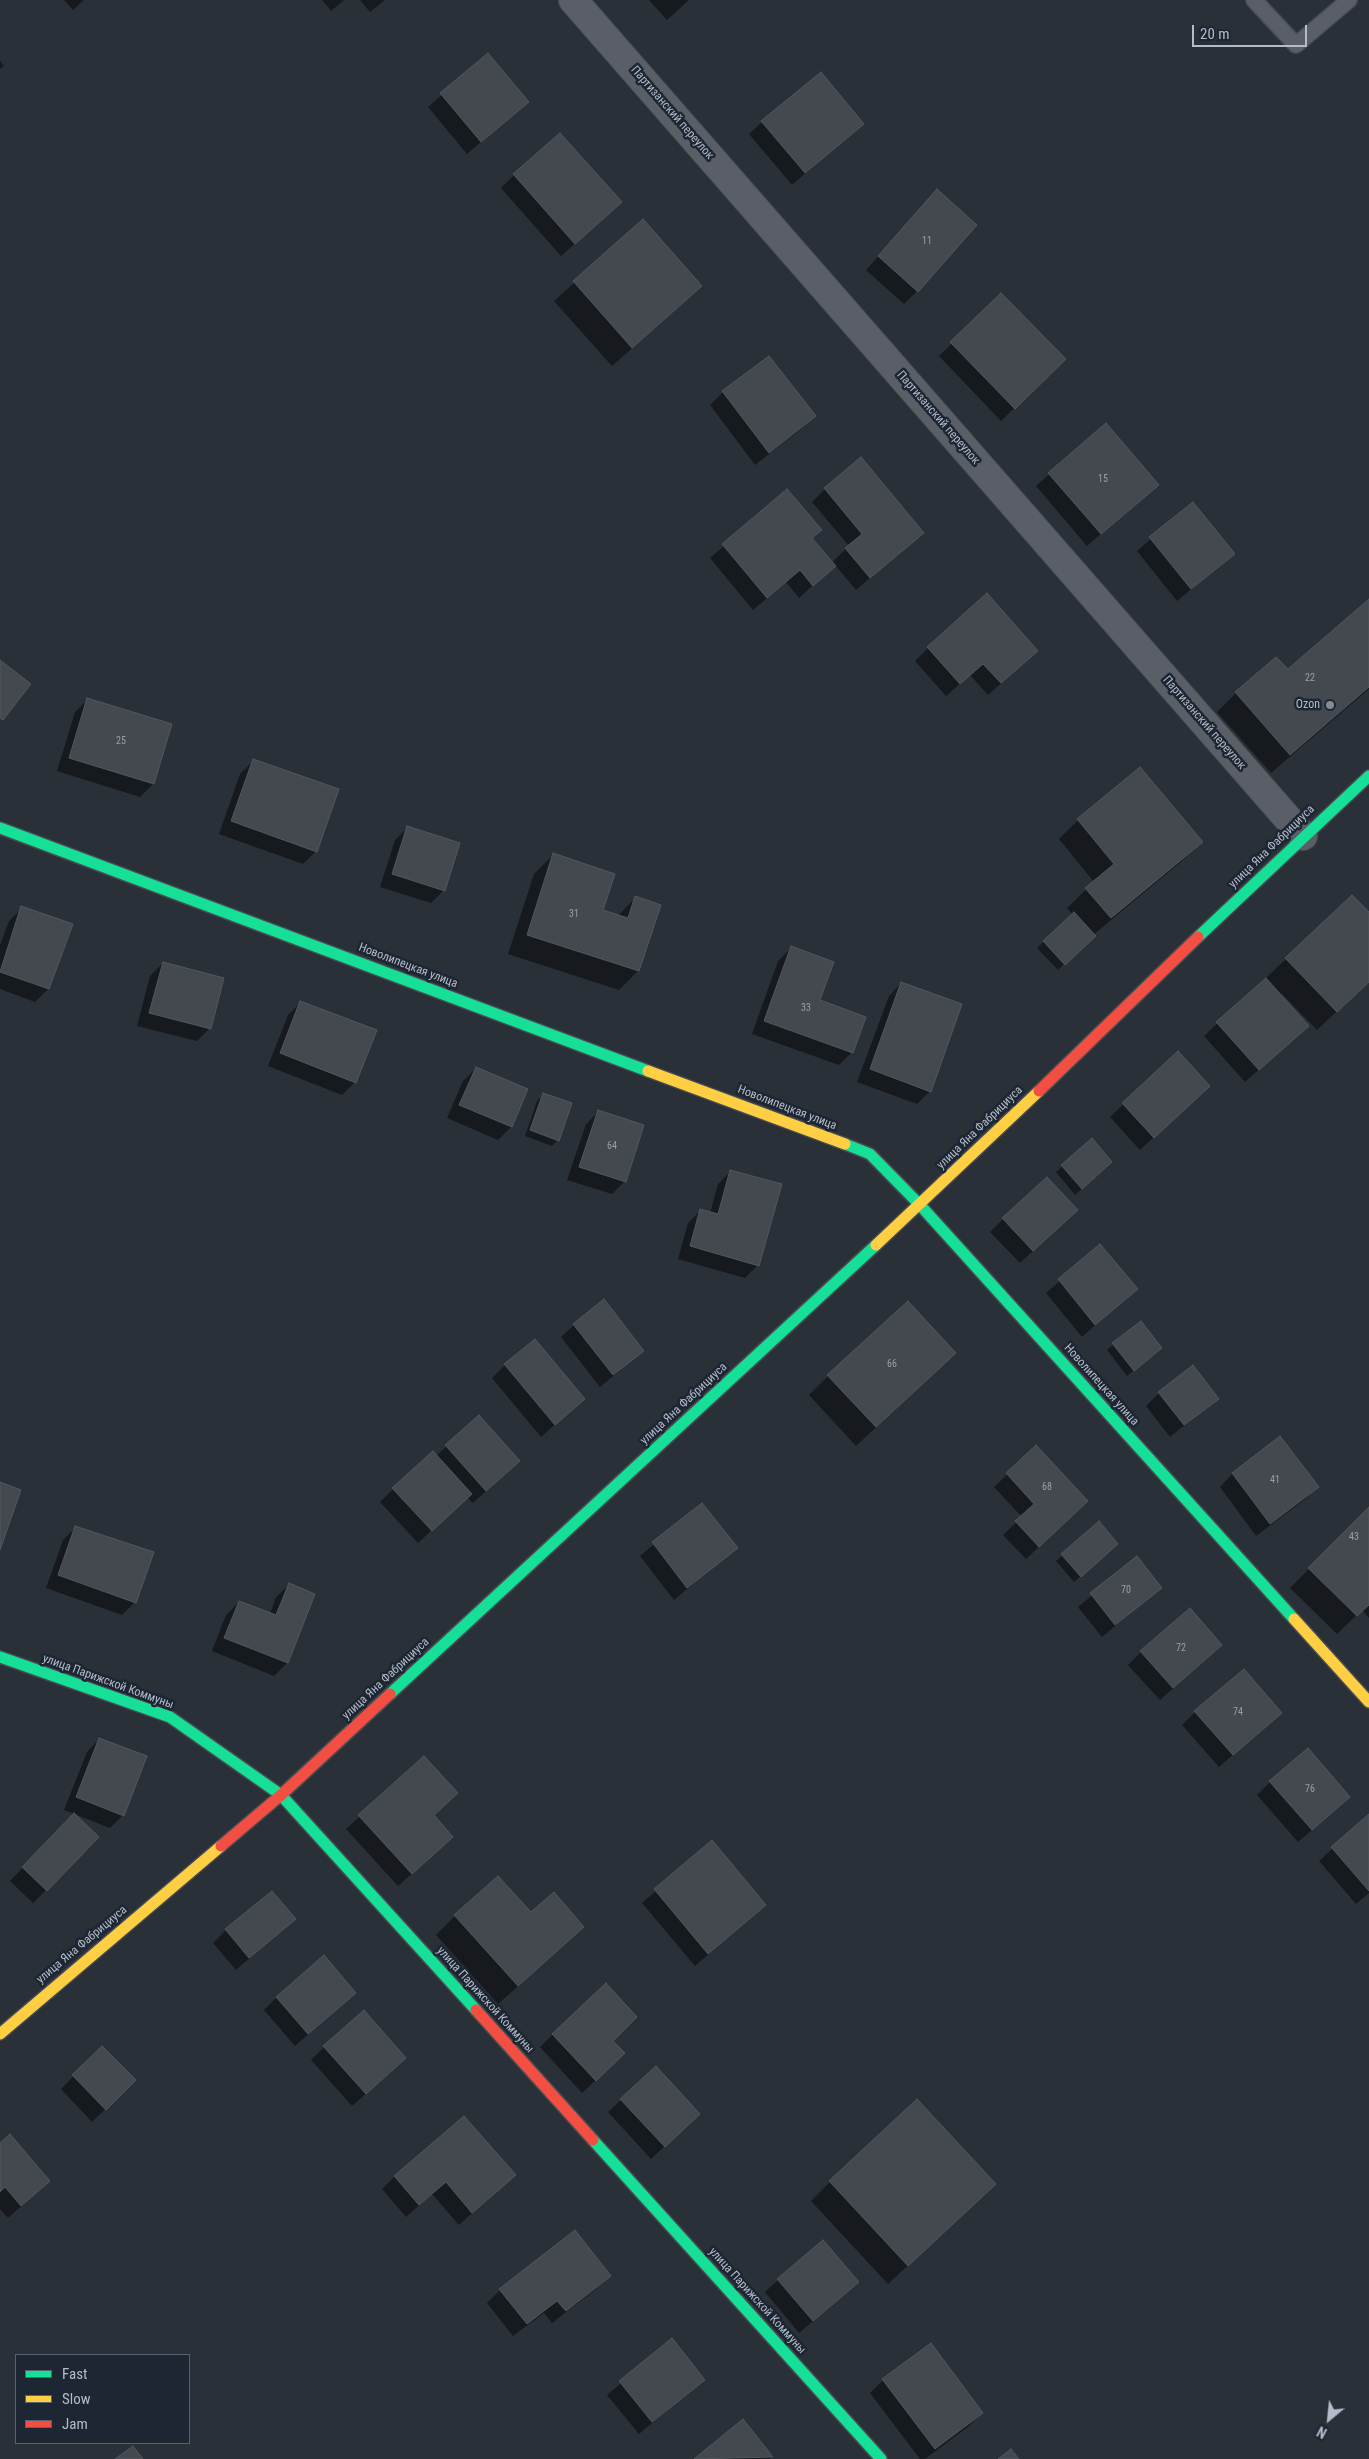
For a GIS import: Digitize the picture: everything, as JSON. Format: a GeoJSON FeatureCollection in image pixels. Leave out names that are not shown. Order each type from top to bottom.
{"type":"FeatureCollection","features":[{"type":"Feature","properties":{"kind":"street","name":"Партизанский переулок"},"geometry":{"type":"LineString","coordinates":[[573,0],[1303,836]]}},
{"type":"Feature","properties":{"kind":"street","name":"улица Яна Фабрициуса"},"geometry":{"type":"LineString","coordinates":[[0,2034],[281,1794],[920,1205],[1303,836],[1369,776]]}},
{"type":"Feature","properties":{"kind":"street","name":"Новолипецкая улица"},"geometry":{"type":"LineString","coordinates":[[0,828],[870,1154],[920,1205],[1369,1702]]}},
{"type":"Feature","properties":{"kind":"street","name":"улица Парижской Коммуны"},"geometry":{"type":"LineString","coordinates":[[0,1657],[170,1717],[281,1794],[881,2459]]}},
{"type":"Feature","properties":{"kind":"lane"},"geometry":{"type":"LineString","coordinates":[[1254,0],[1296,45],[1349,0]]}},
{"type":"Feature","properties":{"kind":"building"},"geometry":{"type":"Polygon","coordinates":[[[488,53],[529,102],[481,142],[440,93],[488,53]]]}},
{"type":"Feature","properties":{"kind":"building"},"geometry":{"type":"Polygon","coordinates":[[[821,72],[864,124],[805,173],[761,121],[821,72]]]}},
{"type":"Feature","properties":{"kind":"building"},"geometry":{"type":"Polygon","coordinates":[[[560,133],[622,202],[575,244],[513,174],[560,133]]]}},
{"type":"Feature","properties":{"kind":"building"},"geometry":{"type":"Polygon","coordinates":[[[937,189],[977,225],[918,292],[878,256],[937,189]]]}},
{"type":"Feature","properties":{"kind":"building"},"geometry":{"type":"Polygon","coordinates":[[[643,219],[702,286],[632,348],[573,281],[643,219]]]}},
{"type":"Feature","properties":{"kind":"building"},"geometry":{"type":"Polygon","coordinates":[[[1001,293],[1066,359],[1015,409],[950,342],[1001,293]]]}},
{"type":"Feature","properties":{"kind":"building"},"geometry":{"type":"Polygon","coordinates":[[[769,356],[816,416],[769,453],[722,391],[769,356]]]}},
{"type":"Feature","properties":{"kind":"building"},"geometry":{"type":"Polygon","coordinates":[[[1106,423],[1159,485],[1101,534],[1048,473],[1106,423]]]}},
{"type":"Feature","properties":{"kind":"building"},"geometry":{"type":"Polygon","coordinates":[[[861,457],[924,533],[870,578],[845,548],[862,534],[824,488],[861,457]]]}},
{"type":"Feature","properties":{"kind":"building"},"geometry":{"type":"Polygon","coordinates":[[[787,489],[822,530],[812,538],[836,566],[813,586],[800,570],[767,598],[722,544],[787,489]]]}},
{"type":"Feature","properties":{"kind":"building"},"geometry":{"type":"Polygon","coordinates":[[[1193,502],[1235,554],[1191,589],[1149,537],[1193,502]]]}},
{"type":"Feature","properties":{"kind":"building"},"geometry":{"type":"Polygon","coordinates":[[[987,593],[1038,651],[1001,683],[983,664],[960,684],[927,647],[987,593]]]}},
{"type":"Feature","properties":{"kind":"building"},"geometry":{"type":"Polygon","coordinates":[[[1369,599],[1369,687],[1290,755],[1235,692],[1276,657],[1288,669],[1369,599]]]}},
{"type":"Feature","properties":{"kind":"building"},"geometry":{"type":"Polygon","coordinates":[[[0,660],[31,684],[3,720],[0,718],[0,660]]]}},
{"type":"Feature","properties":{"kind":"building"},"geometry":{"type":"Polygon","coordinates":[[[87,698],[172,724],[154,784],[69,758],[87,698]]]}},
{"type":"Feature","properties":{"kind":"building"},"geometry":{"type":"Polygon","coordinates":[[[253,759],[339,789],[317,852],[231,821],[253,759]]]}},
{"type":"Feature","properties":{"kind":"building"},"geometry":{"type":"Polygon","coordinates":[[[1140,767],[1203,842],[1111,918],[1085,888],[1114,864],[1077,819],[1140,767]]]}},
{"type":"Feature","properties":{"kind":"building"},"geometry":{"type":"Polygon","coordinates":[[[407,826],[460,843],[445,891],[392,874],[407,826]]]}},
{"type":"Feature","properties":{"kind":"building"},"geometry":{"type":"Polygon","coordinates":[[[553,853],[615,874],[603,910],[628,918],[635,896],[661,905],[639,971],[527,935],[553,853]]]}},
{"type":"Feature","properties":{"kind":"building"},"geometry":{"type":"Polygon","coordinates":[[[1352,895],[1369,912],[1369,982],[1337,1012],[1285,958],[1352,895]]]}},
{"type":"Feature","properties":{"kind":"building"},"geometry":{"type":"Polygon","coordinates":[[[21,906],[73,924],[49,989],[0,972],[21,906]]]}},
{"type":"Feature","properties":{"kind":"building"},"geometry":{"type":"Polygon","coordinates":[[[1074,912],[1096,936],[1065,965],[1043,941],[1074,912]]]}},
{"type":"Feature","properties":{"kind":"building"},"geometry":{"type":"Polygon","coordinates":[[[791,946],[834,962],[820,1000],[866,1017],[853,1053],[764,1021],[791,946]]]}},
{"type":"Feature","properties":{"kind":"building"},"geometry":{"type":"Polygon","coordinates":[[[163,962],[224,978],[211,1029],[149,1013],[163,962]]]}},
{"type":"Feature","properties":{"kind":"building"},"geometry":{"type":"Polygon","coordinates":[[[1266,978],[1309,1026],[1259,1070],[1216,1022],[1266,978]]]}},
{"type":"Feature","properties":{"kind":"building"},"geometry":{"type":"Polygon","coordinates":[[[901,982],[962,1004],[931,1092],[870,1069],[901,982]]]}},
{"type":"Feature","properties":{"kind":"building"},"geometry":{"type":"Polygon","coordinates":[[[300,1001],[377,1030],[356,1083],[280,1053],[300,1001]]]}},
{"type":"Feature","properties":{"kind":"building"},"geometry":{"type":"Polygon","coordinates":[[[1178,1051],[1210,1086],[1154,1138],[1122,1103],[1178,1051]]]}},
{"type":"Feature","properties":{"kind":"building"},"geometry":{"type":"Polygon","coordinates":[[[476,1067],[528,1089],[512,1127],[459,1105],[476,1067]]]}},
{"type":"Feature","properties":{"kind":"building"},"geometry":{"type":"Polygon","coordinates":[[[543,1093],[572,1103],[559,1141],[530,1130],[543,1093]]]}},
{"type":"Feature","properties":{"kind":"building"},"geometry":{"type":"Polygon","coordinates":[[[598,1110],[644,1125],[626,1182],[579,1167],[598,1110]]]}},
{"type":"Feature","properties":{"kind":"building"},"geometry":{"type":"Polygon","coordinates":[[[1092,1138],[1112,1162],[1082,1189],[1061,1165],[1092,1138]]]}},
{"type":"Feature","properties":{"kind":"building"},"geometry":{"type":"Polygon","coordinates":[[[730,1170],[782,1184],[759,1266],[690,1246],[700,1209],[718,1214],[730,1170]]]}},
{"type":"Feature","properties":{"kind":"building"},"geometry":{"type":"Polygon","coordinates":[[[1047,1177],[1078,1210],[1033,1251],[1002,1218],[1047,1177]]]}},
{"type":"Feature","properties":{"kind":"building"},"geometry":{"type":"Polygon","coordinates":[[[1100,1244],[1138,1289],[1095,1325],[1058,1279],[1100,1244]]]}},
{"type":"Feature","properties":{"kind":"building"},"geometry":{"type":"Polygon","coordinates":[[[604,1299],[644,1351],[613,1375],[573,1324],[604,1299]]]}},
{"type":"Feature","properties":{"kind":"building"},"geometry":{"type":"Polygon","coordinates":[[[908,1301],[956,1353],[876,1427],[827,1375],[908,1301]]]}},
{"type":"Feature","properties":{"kind":"building"},"geometry":{"type":"Polygon","coordinates":[[[1141,1321],[1162,1348],[1134,1371],[1112,1343],[1141,1321]]]}},
{"type":"Feature","properties":{"kind":"building"},"geometry":{"type":"Polygon","coordinates":[[[535,1339],[585,1399],[555,1425],[504,1364],[535,1339]]]}},
{"type":"Feature","properties":{"kind":"building"},"geometry":{"type":"Polygon","coordinates":[[[1193,1365],[1219,1399],[1184,1425],[1158,1392],[1193,1365]]]}},
{"type":"Feature","properties":{"kind":"building"},"geometry":{"type":"Polygon","coordinates":[[[479,1415],[520,1461],[486,1491],[445,1445],[479,1415]]]}},
{"type":"Feature","properties":{"kind":"building"},"geometry":{"type":"Polygon","coordinates":[[[1280,1436],[1319,1487],[1270,1524],[1232,1473],[1280,1436]]]}},
{"type":"Feature","properties":{"kind":"building"},"geometry":{"type":"Polygon","coordinates":[[[1036,1445],[1088,1501],[1039,1547],[1015,1521],[1034,1504],[1006,1473],[1036,1445]]]}},
{"type":"Feature","properties":{"kind":"building"},"geometry":{"type":"Polygon","coordinates":[[[433,1451],[472,1494],[432,1531],[392,1488],[433,1451]]]}},
{"type":"Feature","properties":{"kind":"building"},"geometry":{"type":"Polygon","coordinates":[[[0,1482],[21,1490],[0,1550],[0,1482]]]}},
{"type":"Feature","properties":{"kind":"building"},"geometry":{"type":"Polygon","coordinates":[[[702,1503],[738,1548],[687,1588],[652,1542],[702,1503]]]}},
{"type":"Feature","properties":{"kind":"building"},"geometry":{"type":"Polygon","coordinates":[[[1369,1507],[1369,1605],[1357,1616],[1308,1568],[1369,1507]]]}},
{"type":"Feature","properties":{"kind":"building"},"geometry":{"type":"Polygon","coordinates":[[[1099,1521],[1118,1544],[1081,1577],[1061,1554],[1099,1521]]]}},
{"type":"Feature","properties":{"kind":"building"},"geometry":{"type":"Polygon","coordinates":[[[75,1526],[154,1552],[136,1603],[58,1575],[75,1526]]]}},
{"type":"Feature","properties":{"kind":"building"},"geometry":{"type":"Polygon","coordinates":[[[1137,1556],[1162,1588],[1115,1625],[1090,1593],[1137,1556]]]}},
{"type":"Feature","properties":{"kind":"building"},"geometry":{"type":"Polygon","coordinates":[[[289,1583],[315,1594],[288,1663],[224,1638],[239,1601],[276,1615],[289,1583]]]}},
{"type":"Feature","properties":{"kind":"building"},"geometry":{"type":"Polygon","coordinates":[[[1190,1608],[1222,1645],[1173,1688],[1140,1651],[1190,1608]]]}},
{"type":"Feature","properties":{"kind":"building"},"geometry":{"type":"Polygon","coordinates":[[[1244,1669],[1282,1713],[1233,1755],[1194,1711],[1244,1669]]]}},
{"type":"Feature","properties":{"kind":"building"},"geometry":{"type":"Polygon","coordinates":[[[99,1738],[147,1756],[124,1816],[76,1797],[99,1738]]]}},
{"type":"Feature","properties":{"kind":"building"},"geometry":{"type":"Polygon","coordinates":[[[1308,1748],[1350,1797],[1312,1830],[1269,1781],[1308,1748]]]}},
{"type":"Feature","properties":{"kind":"building"},"geometry":{"type":"Polygon","coordinates":[[[424,1756],[458,1793],[434,1815],[453,1837],[412,1874],[358,1815],[424,1756]]]}},
{"type":"Feature","properties":{"kind":"building"},"geometry":{"type":"Polygon","coordinates":[[[74,1813],[99,1837],[47,1891],[22,1867],[74,1813]]]}},
{"type":"Feature","properties":{"kind":"building"},"geometry":{"type":"Polygon","coordinates":[[[1369,1814],[1369,1891],[1331,1847],[1369,1814]]]}},
{"type":"Feature","properties":{"kind":"building"},"geometry":{"type":"Polygon","coordinates":[[[712,1840],[766,1905],[708,1954],[654,1889],[712,1840]]]}},
{"type":"Feature","properties":{"kind":"building"},"geometry":{"type":"Polygon","coordinates":[[[498,1876],[531,1912],[554,1892],[584,1927],[518,1986],[454,1915],[498,1876]]]}},
{"type":"Feature","properties":{"kind":"building"},"geometry":{"type":"Polygon","coordinates":[[[272,1891],[296,1919],[249,1958],[225,1929],[272,1891]]]}},
{"type":"Feature","properties":{"kind":"building"},"geometry":{"type":"Polygon","coordinates":[[[324,1955],[356,1993],[308,2034],[276,1997],[324,1955]]]}},
{"type":"Feature","properties":{"kind":"building"},"geometry":{"type":"Polygon","coordinates":[[[606,1983],[637,2017],[613,2041],[625,2053],[596,2081],[552,2034],[606,1983]]]}},
{"type":"Feature","properties":{"kind":"building"},"geometry":{"type":"Polygon","coordinates":[[[364,2010],[406,2058],[366,2094],[323,2046],[364,2010]]]}},
{"type":"Feature","properties":{"kind":"building"},"geometry":{"type":"Polygon","coordinates":[[[102,2046],[136,2080],[106,2110],[72,2075],[102,2046]]]}},
{"type":"Feature","properties":{"kind":"building"},"geometry":{"type":"Polygon","coordinates":[[[656,2066],[700,2114],[665,2147],[620,2099],[656,2066]]]}},
{"type":"Feature","properties":{"kind":"building"},"geometry":{"type":"Polygon","coordinates":[[[917,2099],[996,2184],[908,2266],[829,2181],[917,2099]]]}},
{"type":"Feature","properties":{"kind":"building"},"geometry":{"type":"Polygon","coordinates":[[[464,2116],[516,2175],[472,2213],[446,2182],[419,2205],[394,2176],[464,2116]]]}},
{"type":"Feature","properties":{"kind":"building"},"geometry":{"type":"Polygon","coordinates":[[[10,2134],[50,2181],[21,2206],[5,2187],[0,2192],[0,2143],[10,2134]]]}},
{"type":"Feature","properties":{"kind":"building"},"geometry":{"type":"Polygon","coordinates":[[[575,2230],[611,2276],[566,2311],[557,2301],[527,2324],[499,2289],[575,2230]]]}},
{"type":"Feature","properties":{"kind":"building"},"geometry":{"type":"Polygon","coordinates":[[[823,2240],[859,2282],[813,2321],[777,2279],[823,2240]]]}},
{"type":"Feature","properties":{"kind":"building"},"geometry":{"type":"Polygon","coordinates":[[[672,2338],[705,2380],[652,2422],[619,2381],[672,2338]]]}},
{"type":"Feature","properties":{"kind":"building"},"geometry":{"type":"Polygon","coordinates":[[[931,2343],[983,2413],[935,2449],[882,2379],[931,2343]]]}},
{"type":"Feature","properties":{"kind":"building"},"geometry":{"type":"Polygon","coordinates":[[[743,2419],[773,2457],[694,2459],[743,2419]]]}},
{"type":"Feature","properties":{"kind":"building"},"geometry":{"type":"Polygon","coordinates":[[[133,2446],[143,2459],[115,2459],[133,2446]]]}},
{"type":"Feature","properties":{"kind":"building"},"geometry":{"type":"Polygon","coordinates":[[[1011,2449],[1019,2459],[998,2459],[1011,2449]]]}},
{"type":"Feature","properties":{"kind":"traffic: fast"},"geometry":{"type":"LineString","coordinates":[[1198,937],[1369,776]]}},
{"type":"Feature","properties":{"kind":"traffic: fast"},"geometry":{"type":"LineString","coordinates":[[0,828],[648,1071]]}},
{"type":"Feature","properties":{"kind":"traffic: fast"},"geometry":{"type":"LineString","coordinates":[[845,1144],[870,1154],[920,1205],[1294,1619]]}},
{"type":"Feature","properties":{"kind":"traffic: fast"},"geometry":{"type":"LineString","coordinates":[[390,1694],[876,1245]]}},
{"type":"Feature","properties":{"kind":"traffic: fast"},"geometry":{"type":"LineString","coordinates":[[0,1657],[170,1717],[281,1795],[476,2010]]}},
{"type":"Feature","properties":{"kind":"traffic: fast"},"geometry":{"type":"LineString","coordinates":[[593,2140],[881,2459]]}},
{"type":"Feature","properties":{"kind":"traffic: slow"},"geometry":{"type":"LineString","coordinates":[[648,1071],[845,1144]]}},
{"type":"Feature","properties":{"kind":"traffic: slow"},"geometry":{"type":"LineString","coordinates":[[876,1245],[1039,1091]]}},
{"type":"Feature","properties":{"kind":"traffic: slow"},"geometry":{"type":"LineString","coordinates":[[1294,1619],[1369,1702]]}},
{"type":"Feature","properties":{"kind":"traffic: slow"},"geometry":{"type":"LineString","coordinates":[[0,2034],[221,1846]]}},
{"type":"Feature","properties":{"kind":"traffic: jam"},"geometry":{"type":"LineString","coordinates":[[1039,1091],[1198,937]]}},
{"type":"Feature","properties":{"kind":"traffic: jam"},"geometry":{"type":"LineString","coordinates":[[221,1846],[281,1795],[390,1694]]}},
{"type":"Feature","properties":{"kind":"traffic: jam"},"geometry":{"type":"LineString","coordinates":[[476,2010],[593,2140]]}},
{"type":"Feature","properties":{"kind":"place","name":"Ozon"},"geometry":{"type":"Point","coordinates":[1330,705]}}]}
